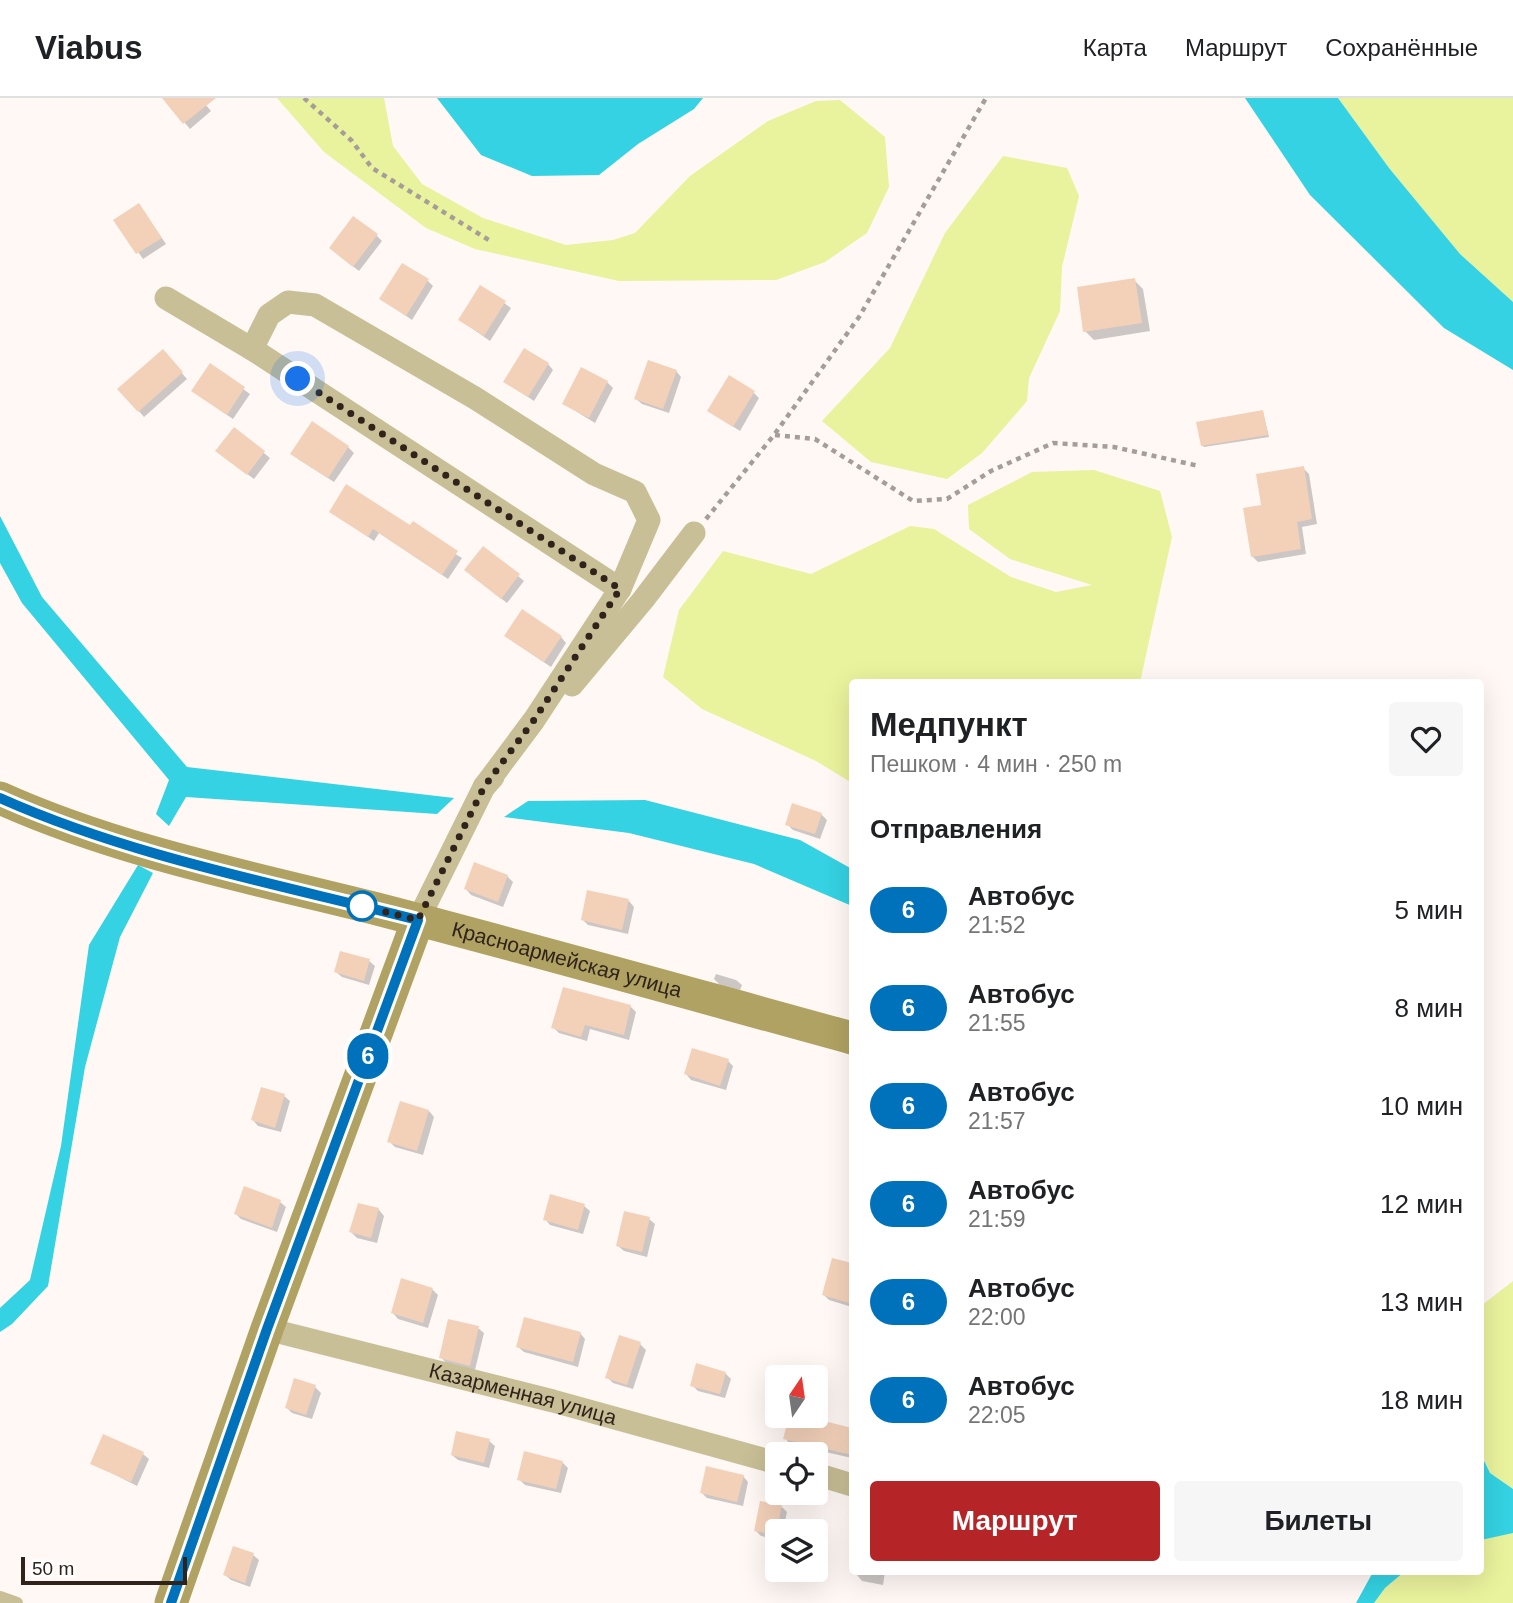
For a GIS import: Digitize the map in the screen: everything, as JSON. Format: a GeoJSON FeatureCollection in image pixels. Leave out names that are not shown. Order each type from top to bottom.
{"type":"FeatureCollection","features":[{"type":"Feature","properties":{"kind":"street"},"geometry":{"type":"LineString","coordinates":[[166,298],[252,349],[620,589]]}},
{"type":"Feature","properties":{"kind":"street"},"geometry":{"type":"LineString","coordinates":[[171,1603],[267,1329],[418,920],[484,787],[534,720],[620,589],[649,520],[635,492],[594,474],[475,398],[315,305],[288,302],[269,314],[252,349]]}},
{"type":"Feature","properties":{"kind":"street"},"geometry":{"type":"LineString","coordinates":[[484,787],[643,600],[694,533]]}},
{"type":"Feature","properties":{"kind":"street","name":"Красноармейская улица"},"geometry":{"type":"LineString","coordinates":[[0,798],[38,815],[156,853],[418,920],[849,1037]]}},
{"type":"Feature","properties":{"kind":"street","name":"Казарменная улица"},"geometry":{"type":"LineString","coordinates":[[267,1329],[553,1401],[765,1461]]}},
{"type":"Feature","properties":{"kind":"street"},"geometry":{"type":"LineString","coordinates":[[828,1478],[849,1484]]}},
{"type":"Feature","properties":{"kind":"lane"},"geometry":{"type":"LineString","coordinates":[[0,1597],[17,1603]]}},
{"type":"Feature","properties":{"kind":"path"},"geometry":{"type":"LineString","coordinates":[[304,98],[352,141],[372,168],[492,242]]}},
{"type":"Feature","properties":{"kind":"path"},"geometry":{"type":"LineString","coordinates":[[694,533],[774,435],[859,317],[986,98]]}},
{"type":"Feature","properties":{"kind":"path"},"geometry":{"type":"LineString","coordinates":[[774,435],[815,439],[913,501],[947,499],[991,471],[1054,443],[1114,447],[1199,466]]}},
{"type":"Feature","properties":{"kind":"green space"},"geometry":{"type":"Polygon","coordinates":[[[277,98],[384,98],[393,146],[422,184],[483,218],[566,245],[613,240],[635,233],[690,176],[768,121],[816,101],[840,100],[885,137],[889,187],[867,233],[825,262],[776,280],[619,281],[475,249],[426,228],[324,152],[277,98]]]}},
{"type":"Feature","properties":{"kind":"green space"},"geometry":{"type":"Polygon","coordinates":[[[1338,98],[1513,98],[1513,302],[1460,254],[1389,168],[1338,98]]]}},
{"type":"Feature","properties":{"kind":"green space"},"geometry":{"type":"Polygon","coordinates":[[[1003,156],[1067,168],[1079,196],[1062,267],[1060,311],[1029,378],[1027,401],[982,453],[947,479],[871,462],[822,421],[890,348],[945,233],[1003,156]]]}},
{"type":"Feature","properties":{"kind":"green space"},"geometry":{"type":"Polygon","coordinates":[[[1094,470],[1160,491],[1172,537],[1141,679],[849,679],[849,781],[816,761],[702,709],[663,677],[679,610],[723,551],[811,574],[910,526],[934,529],[1011,577],[1056,592],[1092,585],[1010,559],[969,529],[968,505],[1032,472],[1094,470]]]}},
{"type":"Feature","properties":{"kind":"green space"},"geometry":{"type":"Polygon","coordinates":[[[1513,1281],[1513,1489],[1490,1473],[1484,1459],[1484,1304],[1513,1281]]]}},
{"type":"Feature","properties":{"kind":"green space"},"geometry":{"type":"Polygon","coordinates":[[[1513,1533],[1513,1603],[1374,1603],[1385,1588],[1400,1575],[1484,1575],[1484,1539],[1513,1533]]]}},
{"type":"Feature","properties":{"kind":"water"},"geometry":{"type":"Polygon","coordinates":[[[437,98],[703,98],[694,109],[638,144],[599,175],[532,176],[481,155],[437,98]]]}},
{"type":"Feature","properties":{"kind":"water"},"geometry":{"type":"Polygon","coordinates":[[[1245,98],[1338,98],[1389,168],[1460,254],[1513,302],[1513,370],[1444,328],[1310,195],[1245,98]]]}},
{"type":"Feature","properties":{"kind":"water"},"geometry":{"type":"Polygon","coordinates":[[[0,516],[42,597],[187,767],[454,798],[437,814],[186,797],[169,826],[156,814],[169,780],[22,603],[0,563],[0,516]]]}},
{"type":"Feature","properties":{"kind":"water"},"geometry":{"type":"Polygon","coordinates":[[[645,800],[800,840],[849,867],[849,905],[754,864],[629,833],[504,817],[528,801],[645,800]]]}},
{"type":"Feature","properties":{"kind":"water"},"geometry":{"type":"Polygon","coordinates":[[[138,865],[153,873],[120,937],[85,1067],[48,1286],[12,1324],[0,1332],[0,1308],[30,1280],[61,1146],[89,945],[138,865]]]}},
{"type":"Feature","properties":{"kind":"water"},"geometry":{"type":"Polygon","coordinates":[[[1484,1460],[1490,1473],[1513,1489],[1513,1533],[1484,1539],[1484,1460]]]}},
{"type":"Feature","properties":{"kind":"water"},"geometry":{"type":"Polygon","coordinates":[[[1371,1575],[1400,1575],[1385,1588],[1374,1603],[1356,1603],[1371,1575]]]}},
{"type":"Feature","properties":{"kind":"building"},"geometry":{"type":"Polygon","coordinates":[[[162,98],[216,98],[183,124],[162,98]]]}},
{"type":"Feature","properties":{"kind":"building"},"geometry":{"type":"Polygon","coordinates":[[[139,203],[162,238],[136,254],[113,220],[139,203]]]}},
{"type":"Feature","properties":{"kind":"building"},"geometry":{"type":"Polygon","coordinates":[[[353,216],[378,234],[353,267],[329,248],[353,216]]]}},
{"type":"Feature","properties":{"kind":"building"},"geometry":{"type":"Polygon","coordinates":[[[402,263],[429,279],[406,316],[379,299],[402,263]]]}},
{"type":"Feature","properties":{"kind":"building"},"geometry":{"type":"Polygon","coordinates":[[[1135,278],[1142,323],[1083,332],[1077,287],[1135,278]]]}},
{"type":"Feature","properties":{"kind":"building"},"geometry":{"type":"Polygon","coordinates":[[[480,285],[506,301],[484,336],[458,320],[480,285]]]}},
{"type":"Feature","properties":{"kind":"building"},"geometry":{"type":"Polygon","coordinates":[[[524,348],[549,363],[528,397],[503,382],[524,348]]]}},
{"type":"Feature","properties":{"kind":"building"},"geometry":{"type":"Polygon","coordinates":[[[163,349],[183,372],[138,412],[117,389],[163,349]]]}},
{"type":"Feature","properties":{"kind":"building"},"geometry":{"type":"Polygon","coordinates":[[[648,360],[677,370],[663,409],[634,399],[648,360]]]}},
{"type":"Feature","properties":{"kind":"building"},"geometry":{"type":"Polygon","coordinates":[[[210,363],[245,387],[227,415],[191,391],[210,363]]]}},
{"type":"Feature","properties":{"kind":"building"},"geometry":{"type":"Polygon","coordinates":[[[581,367],[608,381],[589,418],[562,404],[581,367]]]}},
{"type":"Feature","properties":{"kind":"building"},"geometry":{"type":"Polygon","coordinates":[[[729,375],[755,391],[733,427],[707,411],[729,375]]]}},
{"type":"Feature","properties":{"kind":"building"},"geometry":{"type":"Polygon","coordinates":[[[1263,410],[1268,435],[1201,446],[1196,422],[1263,410]]]}},
{"type":"Feature","properties":{"kind":"building"},"geometry":{"type":"Polygon","coordinates":[[[312,421],[349,446],[328,478],[290,454],[312,421]]]}},
{"type":"Feature","properties":{"kind":"building"},"geometry":{"type":"Polygon","coordinates":[[[234,427],[265,451],[247,475],[215,451],[234,427]]]}},
{"type":"Feature","properties":{"kind":"building"},"geometry":{"type":"Polygon","coordinates":[[[1304,466],[1312,519],[1297,522],[1301,549],[1251,557],[1243,508],[1261,505],[1256,474],[1304,466]]]}},
{"type":"Feature","properties":{"kind":"building"},"geometry":{"type":"Polygon","coordinates":[[[346,484],[410,525],[413,521],[458,551],[442,575],[373,529],[368,537],[329,512],[346,484]]]}},
{"type":"Feature","properties":{"kind":"building"},"geometry":{"type":"Polygon","coordinates":[[[483,546],[520,574],[501,599],[464,570],[483,546]]]}},
{"type":"Feature","properties":{"kind":"building"},"geometry":{"type":"Polygon","coordinates":[[[522,609],[562,636],[544,662],[504,636],[522,609]]]}},
{"type":"Feature","properties":{"kind":"building"},"geometry":{"type":"Polygon","coordinates":[[[792,803],[822,813],[815,834],[785,825],[792,803]]]}},
{"type":"Feature","properties":{"kind":"building"},"geometry":{"type":"Polygon","coordinates":[[[474,862],[508,875],[498,902],[464,889],[474,862]]]}},
{"type":"Feature","properties":{"kind":"building"},"geometry":{"type":"Polygon","coordinates":[[[587,890],[629,899],[622,930],[581,920],[587,890]]]}},
{"type":"Feature","properties":{"kind":"building"},"geometry":{"type":"Polygon","coordinates":[[[340,951],[370,959],[364,981],[334,972],[340,951]]]}},
{"type":"Feature","properties":{"kind":"building"},"geometry":{"type":"Polygon","coordinates":[[[563,987],[631,1005],[624,1035],[585,1025],[581,1037],[551,1028],[563,987]]]}},
{"type":"Feature","properties":{"kind":"building"},"geometry":{"type":"Polygon","coordinates":[[[692,1048],[729,1059],[720,1086],[684,1074],[692,1048]]]}},
{"type":"Feature","properties":{"kind":"building"},"geometry":{"type":"Polygon","coordinates":[[[261,1087],[285,1094],[275,1128],[251,1120],[261,1087]]]}},
{"type":"Feature","properties":{"kind":"building"},"geometry":{"type":"Polygon","coordinates":[[[400,1101],[429,1110],[417,1151],[387,1142],[400,1101]]]}},
{"type":"Feature","properties":{"kind":"building"},"geometry":{"type":"Polygon","coordinates":[[[244,1186],[281,1200],[272,1228],[234,1214],[244,1186]]]}},
{"type":"Feature","properties":{"kind":"building"},"geometry":{"type":"Polygon","coordinates":[[[550,1194],[585,1204],[578,1230],[543,1220],[550,1194]]]}},
{"type":"Feature","properties":{"kind":"building"},"geometry":{"type":"Polygon","coordinates":[[[358,1203],[379,1208],[371,1238],[349,1232],[358,1203]]]}},
{"type":"Feature","properties":{"kind":"building"},"geometry":{"type":"Polygon","coordinates":[[[624,1211],[650,1217],[642,1252],[616,1246],[624,1211]]]}},
{"type":"Feature","properties":{"kind":"building"},"geometry":{"type":"Polygon","coordinates":[[[832,1258],[849,1262],[849,1303],[822,1295],[832,1258]]]}},
{"type":"Feature","properties":{"kind":"building"},"geometry":{"type":"Polygon","coordinates":[[[401,1278],[433,1288],[423,1323],[391,1313],[401,1278]]]}},
{"type":"Feature","properties":{"kind":"building"},"geometry":{"type":"Polygon","coordinates":[[[524,1317],[581,1332],[573,1362],[516,1347],[524,1317]]]}},
{"type":"Feature","properties":{"kind":"building"},"geometry":{"type":"Polygon","coordinates":[[[448,1319],[479,1326],[470,1366],[439,1358],[448,1319]]]}},
{"type":"Feature","properties":{"kind":"building"},"geometry":{"type":"Polygon","coordinates":[[[619,1335],[641,1342],[627,1385],[605,1378],[619,1335]]]}},
{"type":"Feature","properties":{"kind":"building"},"geometry":{"type":"Polygon","coordinates":[[[696,1363],[726,1372],[720,1394],[690,1386],[696,1363]]]}},
{"type":"Feature","properties":{"kind":"building"},"geometry":{"type":"Polygon","coordinates":[[[294,1378],[316,1385],[306,1415],[285,1408],[294,1378]]]}},
{"type":"Feature","properties":{"kind":"building"},"geometry":{"type":"Polygon","coordinates":[[[828,1422],[849,1427],[849,1454],[828,1449],[828,1442],[796,1442],[783,1439],[786,1428],[828,1428],[828,1422]]]}},
{"type":"Feature","properties":{"kind":"building"},"geometry":{"type":"Polygon","coordinates":[[[456,1431],[490,1439],[484,1463],[451,1455],[456,1431]]]}},
{"type":"Feature","properties":{"kind":"building"},"geometry":{"type":"Polygon","coordinates":[[[103,1434],[144,1452],[131,1482],[90,1464],[103,1434]]]}},
{"type":"Feature","properties":{"kind":"building"},"geometry":{"type":"Polygon","coordinates":[[[524,1451],[563,1461],[556,1489],[517,1480],[524,1451]]]}},
{"type":"Feature","properties":{"kind":"building"},"geometry":{"type":"Polygon","coordinates":[[[706,1466],[744,1475],[737,1502],[700,1493],[706,1466]]]}},
{"type":"Feature","properties":{"kind":"building"},"geometry":{"type":"Polygon","coordinates":[[[760,1501],[765,1502],[765,1505],[782,1505],[779,1519],[765,1519],[765,1533],[754,1531],[760,1501]]]}},
{"type":"Feature","properties":{"kind":"building"},"geometry":{"type":"Polygon","coordinates":[[[233,1546],[254,1553],[245,1583],[223,1575],[233,1546]]]}},
{"type":"Feature","properties":{"kind":"bus line","name":"6"},"geometry":{"type":"LineString","coordinates":[[0,798],[38,815],[156,853],[418,920],[267,1329],[171,1603]]}},
{"type":"Feature","properties":{"kind":"route"},"geometry":{"type":"LineString","coordinates":[[298,379],[620,589],[534,720],[484,787],[418,920],[362,906]]}}]}
